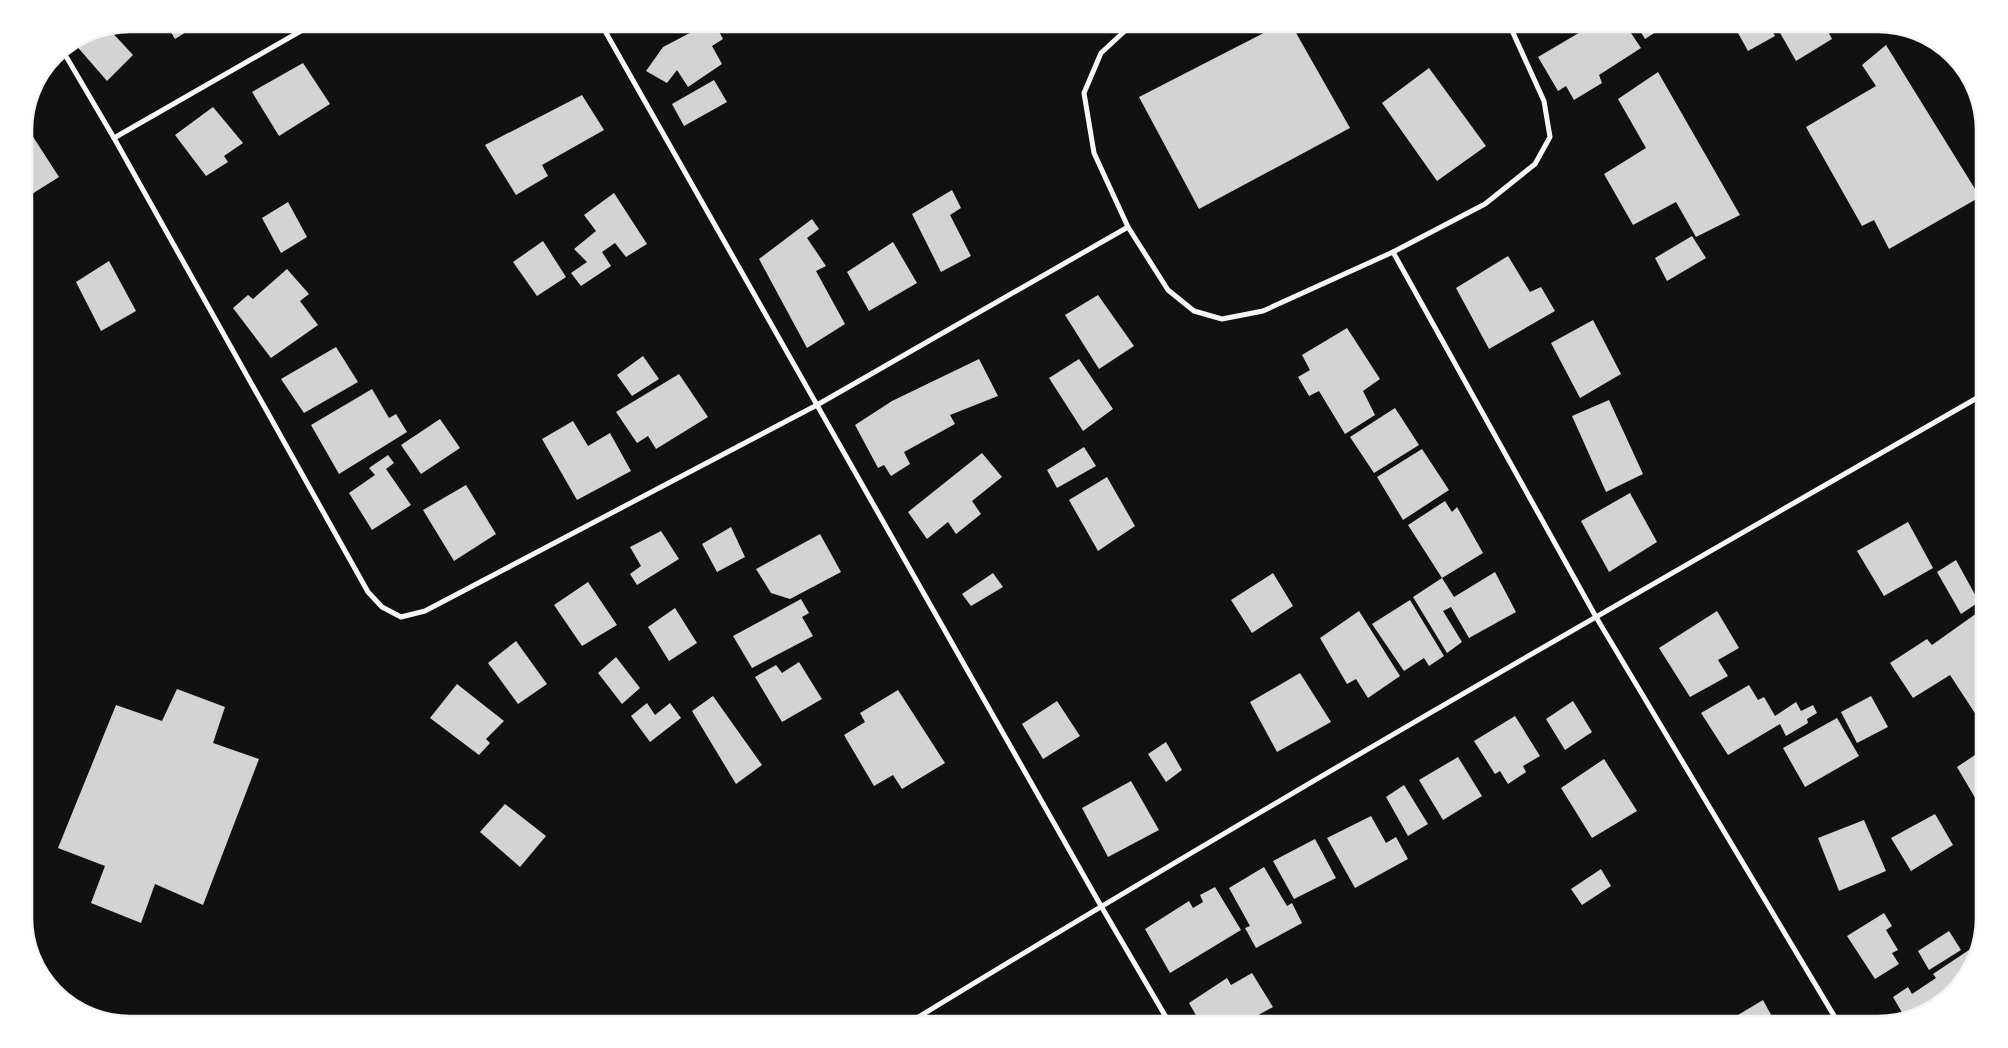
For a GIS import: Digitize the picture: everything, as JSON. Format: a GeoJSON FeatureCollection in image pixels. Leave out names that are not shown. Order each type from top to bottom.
{"type":"FeatureCollection","features":[{"type":"Feature","properties":{"kind":"street"},"geometry":{"type":"LineString","coordinates":[[1123,32],[1101,53],[1084,93],[1094,153],[1128,227],[1168,290],[1194,311],[1222,319],[1263,311],[1392,252],[1485,204],[1536,164],[1550,137],[1544,101],[1514,32]]}},
{"type":"Feature","properties":{"kind":"street"},"geometry":{"type":"LineString","coordinates":[[114,138],[297,33]]}},
{"type":"Feature","properties":{"kind":"street"},"geometry":{"type":"LineString","coordinates":[[607,33],[1101,906],[1165,1016]]}},
{"type":"Feature","properties":{"kind":"street"},"geometry":{"type":"LineString","coordinates":[[67,58],[114,138],[368,592],[382,607],[401,617],[425,611],[818,405],[1128,227]]}},
{"type":"Feature","properties":{"kind":"street"},"geometry":{"type":"LineString","coordinates":[[1392,252],[1596,617],[1835,1016]]}},
{"type":"Feature","properties":{"kind":"street"},"geometry":{"type":"LineString","coordinates":[[920,1016],[1101,906],[1596,617],[1975,399]]}},
{"type":"Feature","properties":{"kind":"building"},"geometry":{"type":"Polygon","coordinates":[[[1265,32],[1296,32],[1350,128],[1199,209],[1139,97],[1265,32]]]}},
{"type":"Feature","properties":{"kind":"building"},"geometry":{"type":"Polygon","coordinates":[[[1580,32],[1630,32],[1641,48],[1599,75],[1602,83],[1574,100],[1566,86],[1558,91],[1538,57],[1580,32]]]}},
{"type":"Feature","properties":{"kind":"building"},"geometry":{"type":"Polygon","coordinates":[[[1641,32],[1656,32],[1645,39],[1641,32]]]}},
{"type":"Feature","properties":{"kind":"building"},"geometry":{"type":"Polygon","coordinates":[[[1737,32],[1773,32],[1775,36],[1748,51],[1737,32]]]}},
{"type":"Feature","properties":{"kind":"building"},"geometry":{"type":"Polygon","coordinates":[[[1780,32],[1828,32],[1832,39],[1796,61],[1780,32]]]}},
{"type":"Feature","properties":{"kind":"building"},"geometry":{"type":"Polygon","coordinates":[[[171,33],[185,33],[175,39],[171,33]]]}},
{"type":"Feature","properties":{"kind":"building"},"geometry":{"type":"Polygon","coordinates":[[[690,33],[720,33],[723,39],[712,46],[722,64],[688,87],[677,70],[667,83],[646,71],[663,47],[690,33]]]}},
{"type":"Feature","properties":{"kind":"building"},"geometry":{"type":"Polygon","coordinates":[[[113,34],[133,55],[107,81],[78,48],[93,40],[113,34]]]}},
{"type":"Feature","properties":{"kind":"building"},"geometry":{"type":"Polygon","coordinates":[[[1886,45],[1975,189],[1975,200],[1889,249],[1874,220],[1862,226],[1806,127],[1876,86],[1862,65],[1886,45]]]}},
{"type":"Feature","properties":{"kind":"building"},"geometry":{"type":"Polygon","coordinates":[[[303,63],[330,104],[279,136],[252,92],[303,63]]]}},
{"type":"Feature","properties":{"kind":"building"},"geometry":{"type":"Polygon","coordinates":[[[1429,68],[1486,146],[1437,181],[1382,103],[1429,68]]]}},
{"type":"Feature","properties":{"kind":"building"},"geometry":{"type":"Polygon","coordinates":[[[1658,72],[1740,215],[1696,237],[1676,202],[1633,225],[1604,174],[1646,148],[1618,99],[1658,72]]]}},
{"type":"Feature","properties":{"kind":"building"},"geometry":{"type":"Polygon","coordinates":[[[714,80],[727,102],[684,126],[672,104],[714,80]]]}},
{"type":"Feature","properties":{"kind":"building"},"geometry":{"type":"Polygon","coordinates":[[[582,95],[604,130],[542,165],[548,176],[516,195],[485,145],[582,95]]]}},
{"type":"Feature","properties":{"kind":"building"},"geometry":{"type":"Polygon","coordinates":[[[213,107],[243,143],[224,156],[228,162],[206,176],[175,135],[213,107]]]}},
{"type":"Feature","properties":{"kind":"building"},"geometry":{"type":"Polygon","coordinates":[[[33,137],[59,177],[33,193],[33,137]]]}},
{"type":"Feature","properties":{"kind":"building"},"geometry":{"type":"Polygon","coordinates":[[[952,190],[961,208],[950,215],[971,256],[941,272],[912,214],[952,190]]]}},
{"type":"Feature","properties":{"kind":"building"},"geometry":{"type":"Polygon","coordinates":[[[614,193],[647,244],[626,257],[615,243],[602,252],[611,266],[581,286],[571,273],[587,262],[574,249],[596,231],[584,215],[614,193]]]}},
{"type":"Feature","properties":{"kind":"building"},"geometry":{"type":"Polygon","coordinates":[[[288,202],[307,237],[281,253],[262,218],[288,202]]]}},
{"type":"Feature","properties":{"kind":"building"},"geometry":{"type":"Polygon","coordinates":[[[812,219],[819,229],[807,238],[826,266],[816,271],[845,324],[807,348],[759,259],[812,219]]]}},
{"type":"Feature","properties":{"kind":"building"},"geometry":{"type":"Polygon","coordinates":[[[1692,236],[1706,258],[1667,281],[1655,258],[1692,236]]]}},
{"type":"Feature","properties":{"kind":"building"},"geometry":{"type":"Polygon","coordinates":[[[543,241],[566,277],[537,296],[513,262],[543,241]]]}},
{"type":"Feature","properties":{"kind":"building"},"geometry":{"type":"Polygon","coordinates":[[[893,242],[917,283],[869,311],[847,272],[893,242]]]}},
{"type":"Feature","properties":{"kind":"building"},"geometry":{"type":"Polygon","coordinates":[[[1508,256],[1530,292],[1541,287],[1555,311],[1489,349],[1456,288],[1508,256]]]}},
{"type":"Feature","properties":{"kind":"building"},"geometry":{"type":"Polygon","coordinates":[[[109,261],[136,311],[101,331],[76,282],[109,261]]]}},
{"type":"Feature","properties":{"kind":"building"},"geometry":{"type":"Polygon","coordinates":[[[287,269],[309,294],[300,301],[318,325],[271,358],[233,308],[248,295],[253,299],[287,269]]]}},
{"type":"Feature","properties":{"kind":"building"},"geometry":{"type":"Polygon","coordinates":[[[1098,295],[1134,346],[1099,369],[1065,315],[1098,295]]]}},
{"type":"Feature","properties":{"kind":"building"},"geometry":{"type":"Polygon","coordinates":[[[1593,320],[1621,374],[1580,398],[1551,343],[1593,320]]]}},
{"type":"Feature","properties":{"kind":"building"},"geometry":{"type":"Polygon","coordinates":[[[1347,328],[1380,379],[1363,391],[1375,415],[1345,434],[1319,391],[1309,396],[1298,377],[1310,370],[1302,355],[1347,328]]]}},
{"type":"Feature","properties":{"kind":"building"},"geometry":{"type":"Polygon","coordinates":[[[336,347],[358,382],[304,413],[281,379],[336,347]]]}},
{"type":"Feature","properties":{"kind":"building"},"geometry":{"type":"Polygon","coordinates":[[[643,356],[659,379],[632,396],[617,375],[643,356]]]}},
{"type":"Feature","properties":{"kind":"building"},"geometry":{"type":"Polygon","coordinates":[[[979,359],[998,396],[950,415],[955,424],[904,452],[910,464],[891,476],[884,465],[878,468],[855,425],[892,401],[979,359]]]}},
{"type":"Feature","properties":{"kind":"building"},"geometry":{"type":"Polygon","coordinates":[[[1079,359],[1113,409],[1083,431],[1049,378],[1079,359]]]}},
{"type":"Feature","properties":{"kind":"building"},"geometry":{"type":"Polygon","coordinates":[[[679,374],[708,417],[656,449],[648,436],[637,443],[616,412],[679,374]]]}},
{"type":"Feature","properties":{"kind":"building"},"geometry":{"type":"Polygon","coordinates":[[[372,389],[389,418],[396,414],[407,432],[339,474],[311,425],[372,389]]]}},
{"type":"Feature","properties":{"kind":"building"},"geometry":{"type":"Polygon","coordinates":[[[1609,400],[1643,474],[1606,492],[1572,416],[1609,400]]]}},
{"type":"Feature","properties":{"kind":"building"},"geometry":{"type":"Polygon","coordinates":[[[1395,408],[1419,445],[1374,473],[1350,437],[1395,408]]]}},
{"type":"Feature","properties":{"kind":"building"},"geometry":{"type":"Polygon","coordinates":[[[440,419],[460,448],[421,474],[401,445],[440,419]]]}},
{"type":"Feature","properties":{"kind":"building"},"geometry":{"type":"Polygon","coordinates":[[[573,421],[588,446],[610,433],[631,471],[577,500],[542,439],[573,421]]]}},
{"type":"Feature","properties":{"kind":"building"},"geometry":{"type":"Polygon","coordinates":[[[1084,447],[1096,466],[1057,488],[1047,470],[1084,447]]]}},
{"type":"Feature","properties":{"kind":"building"},"geometry":{"type":"Polygon","coordinates":[[[1422,449],[1449,490],[1403,520],[1377,477],[1422,449]]]}},
{"type":"Feature","properties":{"kind":"building"},"geometry":{"type":"Polygon","coordinates":[[[982,453],[1002,477],[972,501],[981,514],[956,534],[948,522],[927,539],[908,512],[982,453]]]}},
{"type":"Feature","properties":{"kind":"building"},"geometry":{"type":"Polygon","coordinates":[[[388,455],[394,463],[386,469],[411,505],[372,530],[349,493],[375,475],[369,468],[388,455]]]}},
{"type":"Feature","properties":{"kind":"building"},"geometry":{"type":"Polygon","coordinates":[[[1107,477],[1135,526],[1098,551],[1069,500],[1107,477]]]}},
{"type":"Feature","properties":{"kind":"building"},"geometry":{"type":"Polygon","coordinates":[[[466,485],[496,534],[454,561],[423,510],[466,485]]]}},
{"type":"Feature","properties":{"kind":"building"},"geometry":{"type":"Polygon","coordinates":[[[1630,493],[1657,542],[1609,572],[1581,521],[1630,493]]]}},
{"type":"Feature","properties":{"kind":"building"},"geometry":{"type":"Polygon","coordinates":[[[1445,501],[1452,512],[1457,507],[1483,553],[1442,578],[1408,525],[1445,501]]]}},
{"type":"Feature","properties":{"kind":"building"},"geometry":{"type":"Polygon","coordinates":[[[1908,522],[1933,568],[1884,596],[1857,551],[1908,522]]]}},
{"type":"Feature","properties":{"kind":"building"},"geometry":{"type":"Polygon","coordinates":[[[731,527],[745,557],[717,572],[702,544],[731,527]]]}},
{"type":"Feature","properties":{"kind":"building"},"geometry":{"type":"Polygon","coordinates":[[[661,531],[679,559],[637,585],[630,574],[641,566],[630,547],[661,531]]]}},
{"type":"Feature","properties":{"kind":"building"},"geometry":{"type":"Polygon","coordinates":[[[820,534],[841,572],[790,599],[771,593],[756,569],[820,534]]]}},
{"type":"Feature","properties":{"kind":"building"},"geometry":{"type":"Polygon","coordinates":[[[1956,560],[1976,596],[1976,604],[1961,614],[1937,572],[1956,560]]]}},
{"type":"Feature","properties":{"kind":"building"},"geometry":{"type":"Polygon","coordinates":[[[1495,572],[1516,612],[1469,638],[1451,607],[1443,611],[1462,642],[1447,653],[1413,597],[1442,578],[1454,597],[1495,572]]]}},
{"type":"Feature","properties":{"kind":"building"},"geometry":{"type":"Polygon","coordinates":[[[993,573],[1003,587],[971,606],[962,594],[993,573]]]}},
{"type":"Feature","properties":{"kind":"building"},"geometry":{"type":"Polygon","coordinates":[[[1273,573],[1293,606],[1252,633],[1231,600],[1273,573]]]}},
{"type":"Feature","properties":{"kind":"building"},"geometry":{"type":"Polygon","coordinates":[[[588,582],[617,625],[582,646],[554,605],[588,582]]]}},
{"type":"Feature","properties":{"kind":"building"},"geometry":{"type":"Polygon","coordinates":[[[801,599],[809,613],[802,617],[813,636],[752,668],[733,636],[801,599]]]}},
{"type":"Feature","properties":{"kind":"building"},"geometry":{"type":"Polygon","coordinates":[[[1410,600],[1444,656],[1429,666],[1424,658],[1404,671],[1372,624],[1410,600]]]}},
{"type":"Feature","properties":{"kind":"building"},"geometry":{"type":"Polygon","coordinates":[[[675,608],[697,643],[669,661],[648,627],[675,608]]]}},
{"type":"Feature","properties":{"kind":"building"},"geometry":{"type":"Polygon","coordinates":[[[1359,611],[1400,676],[1368,698],[1356,679],[1347,684],[1320,638],[1359,611]]]}},
{"type":"Feature","properties":{"kind":"building"},"geometry":{"type":"Polygon","coordinates":[[[1717,611],[1739,648],[1718,660],[1728,676],[1690,697],[1659,648],[1717,611]]]}},
{"type":"Feature","properties":{"kind":"building"},"geometry":{"type":"Polygon","coordinates":[[[1976,614],[1976,714],[1950,675],[1913,698],[1890,663],[1927,639],[1932,645],[1976,614]]]}},
{"type":"Feature","properties":{"kind":"building"},"geometry":{"type":"Polygon","coordinates":[[[516,641],[547,684],[518,704],[488,663],[516,641]]]}},
{"type":"Feature","properties":{"kind":"building"},"geometry":{"type":"Polygon","coordinates":[[[616,657],[640,688],[622,704],[598,673],[616,657]]]}},
{"type":"Feature","properties":{"kind":"building"},"geometry":{"type":"Polygon","coordinates":[[[799,662],[822,699],[782,722],[755,677],[776,665],[782,673],[799,662]]]}},
{"type":"Feature","properties":{"kind":"building"},"geometry":{"type":"Polygon","coordinates":[[[1300,673],[1331,722],[1277,752],[1250,702],[1300,673]]]}},
{"type":"Feature","properties":{"kind":"building"},"geometry":{"type":"Polygon","coordinates":[[[457,684],[504,721],[486,739],[490,743],[479,755],[430,718],[457,684]]]}},
{"type":"Feature","properties":{"kind":"building"},"geometry":{"type":"Polygon","coordinates":[[[1749,685],[1758,700],[1764,697],[1775,716],[1796,702],[1801,711],[1813,705],[1817,713],[1807,719],[1808,723],[1786,736],[1780,724],[1728,755],[1701,713],[1749,685]]]}},
{"type":"Feature","properties":{"kind":"building"},"geometry":{"type":"Polygon","coordinates":[[[177,689],[225,707],[213,743],[259,759],[203,905],[155,884],[141,923],[91,903],[105,866],[58,848],[116,705],[162,721],[177,689]]]}},
{"type":"Feature","properties":{"kind":"building"},"geometry":{"type":"Polygon","coordinates":[[[898,690],[945,763],[902,789],[893,775],[874,786],[844,735],[865,722],[860,713],[898,690]]]}},
{"type":"Feature","properties":{"kind":"building"},"geometry":{"type":"Polygon","coordinates":[[[713,696],[762,765],[736,784],[692,711],[713,696]]]}},
{"type":"Feature","properties":{"kind":"building"},"geometry":{"type":"Polygon","coordinates":[[[1871,696],[1888,727],[1857,743],[1841,712],[1871,696]]]}},
{"type":"Feature","properties":{"kind":"building"},"geometry":{"type":"Polygon","coordinates":[[[1057,701],[1080,736],[1043,759],[1022,724],[1057,701]]]}},
{"type":"Feature","properties":{"kind":"building"},"geometry":{"type":"Polygon","coordinates":[[[1573,701],[1592,732],[1565,750],[1546,719],[1573,701]]]}},
{"type":"Feature","properties":{"kind":"building"},"geometry":{"type":"Polygon","coordinates":[[[647,703],[655,715],[670,703],[681,718],[650,742],[631,716],[647,703]]]}},
{"type":"Feature","properties":{"kind":"building"},"geometry":{"type":"Polygon","coordinates":[[[1515,716],[1540,756],[1523,766],[1526,772],[1508,784],[1500,771],[1495,774],[1474,741],[1515,716]]]}},
{"type":"Feature","properties":{"kind":"building"},"geometry":{"type":"Polygon","coordinates":[[[1837,718],[1859,756],[1805,787],[1783,748],[1837,718]]]}},
{"type":"Feature","properties":{"kind":"building"},"geometry":{"type":"Polygon","coordinates":[[[1166,742],[1182,770],[1166,782],[1148,754],[1166,742]]]}},
{"type":"Feature","properties":{"kind":"building"},"geometry":{"type":"Polygon","coordinates":[[[1976,754],[1976,799],[1957,767],[1976,754]]]}},
{"type":"Feature","properties":{"kind":"building"},"geometry":{"type":"Polygon","coordinates":[[[1458,757],[1482,796],[1443,820],[1419,780],[1458,757]]]}},
{"type":"Feature","properties":{"kind":"building"},"geometry":{"type":"Polygon","coordinates":[[[1604,759],[1637,811],[1592,838],[1561,788],[1604,759]]]}},
{"type":"Feature","properties":{"kind":"building"},"geometry":{"type":"Polygon","coordinates":[[[1131,781],[1159,830],[1108,857],[1082,808],[1131,781]]]}},
{"type":"Feature","properties":{"kind":"building"},"geometry":{"type":"Polygon","coordinates":[[[1404,785],[1428,824],[1408,836],[1386,797],[1404,785]]]}},
{"type":"Feature","properties":{"kind":"building"},"geometry":{"type":"Polygon","coordinates":[[[505,804],[546,836],[520,867],[480,832],[505,804]]]}},
{"type":"Feature","properties":{"kind":"building"},"geometry":{"type":"Polygon","coordinates":[[[1935,814],[1953,845],[1911,871],[1891,838],[1935,814]]]}},
{"type":"Feature","properties":{"kind":"building"},"geometry":{"type":"Polygon","coordinates":[[[1371,816],[1386,843],[1396,837],[1408,859],[1355,888],[1327,838],[1371,816]]]}},
{"type":"Feature","properties":{"kind":"building"},"geometry":{"type":"Polygon","coordinates":[[[1864,820],[1886,871],[1839,891],[1818,838],[1864,820]]]}},
{"type":"Feature","properties":{"kind":"building"},"geometry":{"type":"Polygon","coordinates":[[[1315,839],[1336,878],[1294,899],[1273,861],[1315,839]]]}},
{"type":"Feature","properties":{"kind":"building"},"geometry":{"type":"Polygon","coordinates":[[[1264,867],[1287,906],[1292,903],[1302,923],[1256,948],[1245,928],[1250,926],[1229,888],[1264,867]]]}},
{"type":"Feature","properties":{"kind":"building"},"geometry":{"type":"Polygon","coordinates":[[[1601,869],[1611,886],[1582,905],[1571,889],[1601,869]]]}},
{"type":"Feature","properties":{"kind":"building"},"geometry":{"type":"Polygon","coordinates":[[[1215,887],[1241,930],[1170,973],[1145,929],[1189,901],[1193,908],[1203,902],[1200,895],[1215,887]]]}},
{"type":"Feature","properties":{"kind":"building"},"geometry":{"type":"Polygon","coordinates":[[[1884,913],[1892,926],[1886,930],[1898,950],[1892,953],[1899,964],[1875,979],[1847,936],[1884,913]]]}},
{"type":"Feature","properties":{"kind":"building"},"geometry":{"type":"Polygon","coordinates":[[[1949,931],[1961,950],[1929,970],[1918,951],[1949,931]]]}},
{"type":"Feature","properties":{"kind":"building"},"geometry":{"type":"Polygon","coordinates":[[[1970,949],[1959,972],[1942,991],[1921,1005],[1902,1012],[1893,997],[1908,987],[1912,994],[1936,978],[1933,974],[1970,949]]]}},
{"type":"Feature","properties":{"kind":"building"},"geometry":{"type":"Polygon","coordinates":[[[1252,973],[1273,1007],[1256,1016],[1196,1016],[1189,1003],[1227,978],[1231,985],[1252,973]]]}},
{"type":"Feature","properties":{"kind":"building"},"geometry":{"type":"Polygon","coordinates":[[[1763,1000],[1772,1016],[1736,1016],[1763,1000]]]}}]}
